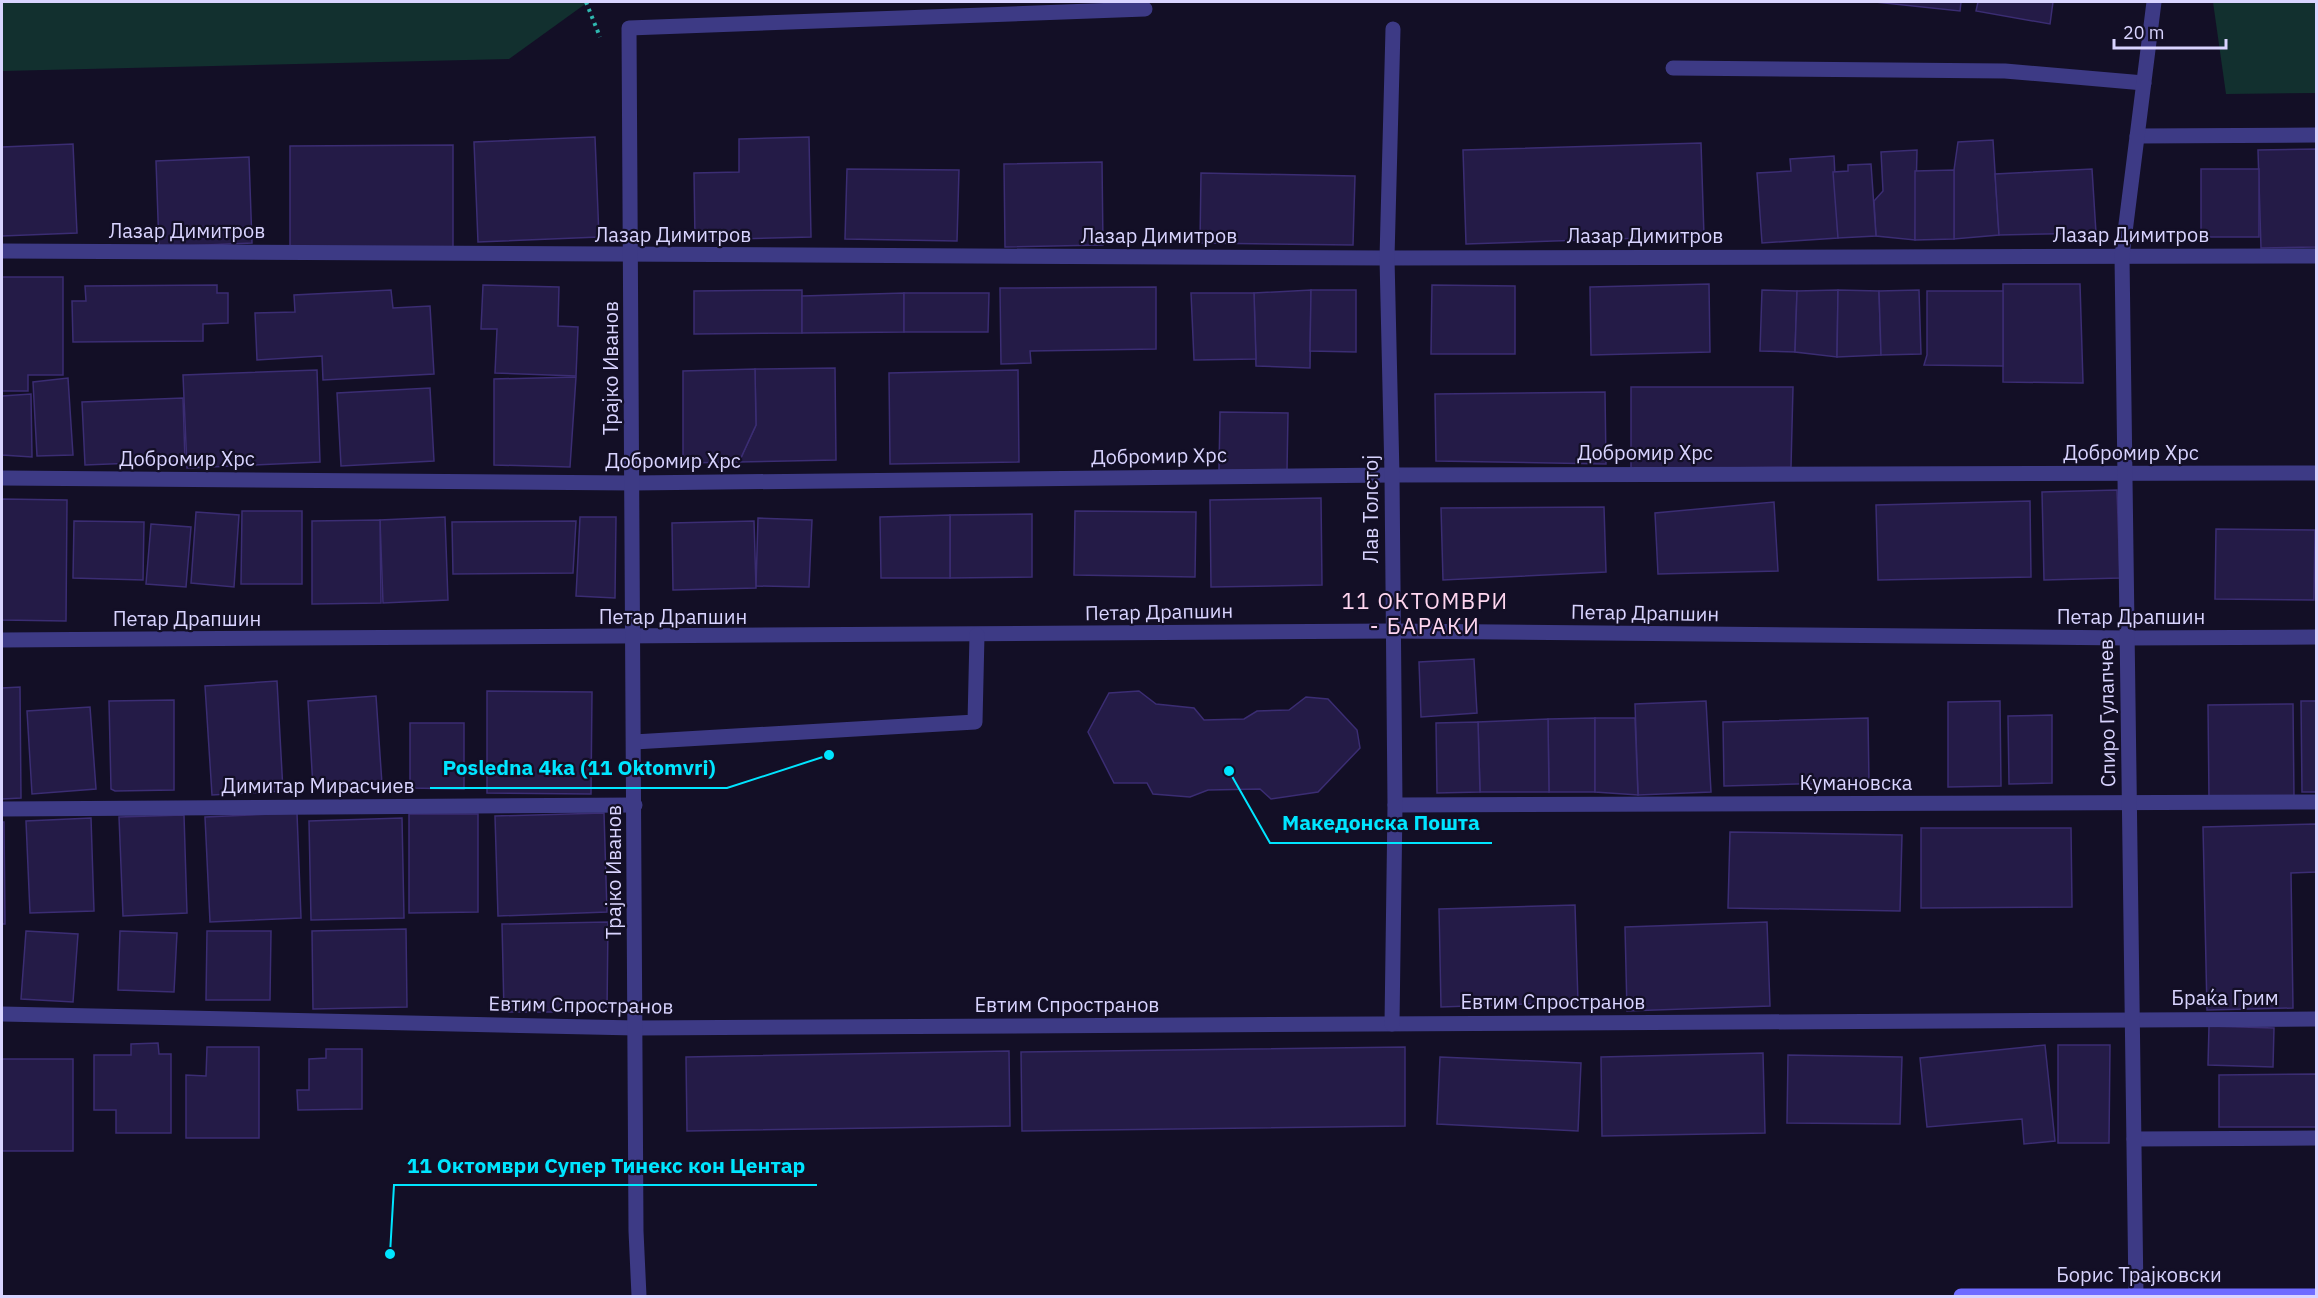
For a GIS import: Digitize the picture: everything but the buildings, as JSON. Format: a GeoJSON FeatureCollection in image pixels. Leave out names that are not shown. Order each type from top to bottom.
{"type":"FeatureCollection","features":[{"type":"Feature","properties":{"kind":"street","name":"Спиро Гулапчев"},"geometry":{"type":"LineString","coordinates":[[2136,1295],[2122,256],[2154,2]]}},
{"type":"Feature","properties":{"kind":"street","name":"Трајко Иванов"},"geometry":{"type":"LineString","coordinates":[[639,1296],[636,1231],[629,28],[1145,9]]}},
{"type":"Feature","properties":{"kind":"street","name":"Лав Толстој"},"geometry":{"type":"LineString","coordinates":[[1392,1024],[1395,805],[1392,475],[1387,258],[1393,30]]}},
{"type":"Feature","properties":{"kind":"street"},"geometry":{"type":"LineString","coordinates":[[1673,68],[2005,71],[2144,83]]}},
{"type":"Feature","properties":{"kind":"street"},"geometry":{"type":"LineString","coordinates":[[2137,136],[2316,135]]}},
{"type":"Feature","properties":{"kind":"street","name":"Лазар Димитров"},"geometry":{"type":"LineString","coordinates":[[2,251],[631,256],[1387,258],[2316,256]]}},
{"type":"Feature","properties":{"kind":"street","name":"Добромир Хрс"},"geometry":{"type":"LineString","coordinates":[[2,478],[632,483],[1392,475],[2316,473]]}},
{"type":"Feature","properties":{"kind":"street","name":"Петар Драпшин"},"geometry":{"type":"LineString","coordinates":[[2,640],[633,638],[1392,631],[2127,638],[2316,637]]}},
{"type":"Feature","properties":{"kind":"street"},"geometry":{"type":"LineString","coordinates":[[634,742],[975,722],[977,635]]}},
{"type":"Feature","properties":{"kind":"street","name":"Кумановска"},"geometry":{"type":"LineString","coordinates":[[1395,805],[2316,802]]}},
{"type":"Feature","properties":{"kind":"street","name":"Димитар Мирасчиев"},"geometry":{"type":"LineString","coordinates":[[2,809],[635,805]]}},
{"type":"Feature","properties":{"kind":"street","name":"Евтим Спространов"},"geometry":{"type":"LineString","coordinates":[[2,1014],[636,1028],[2133,1019]]}},
{"type":"Feature","properties":{"kind":"street","name":"Браќа Грим"},"geometry":{"type":"LineString","coordinates":[[2133,1019],[2316,1019]]}},
{"type":"Feature","properties":{"kind":"street"},"geometry":{"type":"LineString","coordinates":[[2134,1139],[2316,1138]]}},
{"type":"Feature","properties":{"kind":"street","name":"Борис Трајковски"},"geometry":{"type":"LineString","coordinates":[[1961,1296],[2316,1296]]}},
{"type":"Feature","properties":{"kind":"green space"},"geometry":{"type":"Polygon","coordinates":[[[2,2],[588,2],[509,59],[2,71],[2,2]]]}},
{"type":"Feature","properties":{"kind":"green space"},"geometry":{"type":"Polygon","coordinates":[[[2213,2],[2316,2],[2316,93],[2226,94],[2213,2]]]}},
{"type":"Feature","properties":{"kind":"place","name":"Posledna 4ka (11 Oktomvri)"},"geometry":{"type":"Point","coordinates":[829,755]}},
{"type":"Feature","properties":{"kind":"place","name":"Македонска Пошта"},"geometry":{"type":"Point","coordinates":[1229,771]}},
{"type":"Feature","properties":{"kind":"place","name":"11 Октомври Супер Тинекс кон Центар"},"geometry":{"type":"Point","coordinates":[390,1254]}},
{"type":"Feature","properties":{"kind":"district","name":"11 ОКТОМВРИ - БАРАКИ"},"geometry":{"type":"Point","coordinates":[1425,614]}}]}
